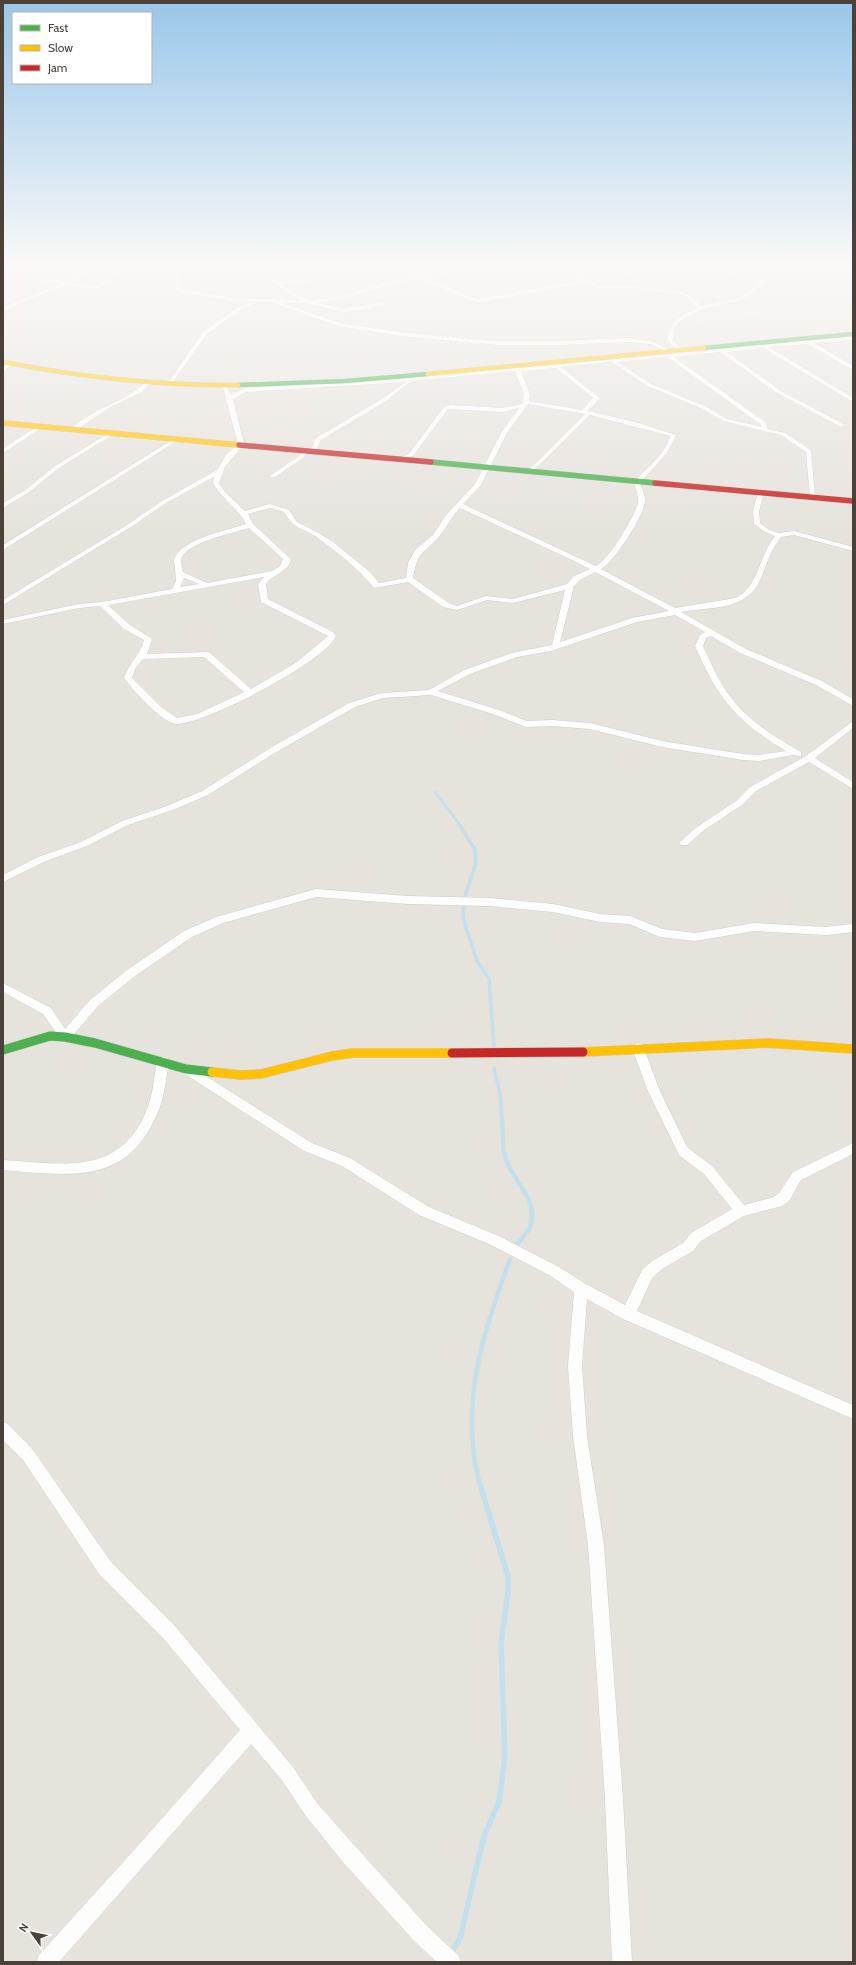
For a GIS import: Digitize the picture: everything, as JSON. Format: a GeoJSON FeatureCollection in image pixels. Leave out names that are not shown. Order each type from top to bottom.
{"type":"FeatureCollection","features":[{"type":"Feature","properties":{"kind":"street"},"geometry":{"type":"LineString","coordinates":[[170,384],[189,357]]}},
{"type":"Feature","properties":{"kind":"street"},"geometry":{"type":"LineString","coordinates":[[6,365],[80,376],[170,384],[224,385],[325,383],[639,357]]}},
{"type":"Feature","properties":{"kind":"street"},"geometry":{"type":"LineString","coordinates":[[230,399],[236,394],[245,390],[346,386],[516,368],[557,366],[643,357]]}},
{"type":"Feature","properties":{"kind":"street"},"geometry":{"type":"LineString","coordinates":[[673,357],[737,406],[763,423],[766,430]]}},
{"type":"Feature","properties":{"kind":"street"},"geometry":{"type":"LineString","coordinates":[[730,357],[779,392],[841,426]]}},
{"type":"Feature","properties":{"kind":"street"},"geometry":{"type":"LineString","coordinates":[[781,357],[853,400]]}},
{"type":"Feature","properties":{"kind":"street"},"geometry":{"type":"LineString","coordinates":[[833,357],[853,368]]}},
{"type":"Feature","properties":{"kind":"street"},"geometry":{"type":"LineString","coordinates":[[612,360],[634,377],[664,392],[705,408],[725,420],[786,436],[795,444],[809,451],[813,497]]}},
{"type":"Feature","properties":{"kind":"street"},"geometry":{"type":"LineString","coordinates":[[531,471],[586,412],[597,398],[570,378],[557,366]]}},
{"type":"Feature","properties":{"kind":"street"},"geometry":{"type":"LineString","coordinates":[[409,579],[412,562],[419,550],[436,536],[448,516],[478,485],[486,474],[504,433],[525,404],[527,394],[516,368]]}},
{"type":"Feature","properties":{"kind":"street"},"geometry":{"type":"LineString","coordinates":[[273,476],[310,451],[318,439],[384,400],[412,380]]}},
{"type":"Feature","properties":{"kind":"street"},"geometry":{"type":"LineString","coordinates":[[73,430],[107,407],[140,391],[149,382]]}},
{"type":"Feature","properties":{"kind":"street"},"geometry":{"type":"LineString","coordinates":[[224,385],[230,399],[241,444]]}},
{"type":"Feature","properties":{"kind":"street"},"geometry":{"type":"LineString","coordinates":[[398,459],[411,455],[446,408],[503,410],[525,404],[586,412],[631,422],[674,436],[666,450],[638,481]]}},
{"type":"Feature","properties":{"kind":"street"},"geometry":{"type":"LineString","coordinates":[[3,423],[853,501]]}},
{"type":"Feature","properties":{"kind":"street"},"geometry":{"type":"LineString","coordinates":[[3,451],[40,427]]}},
{"type":"Feature","properties":{"kind":"street"},"geometry":{"type":"LineString","coordinates":[[3,506],[26,492],[63,464],[112,433]]}},
{"type":"Feature","properties":{"kind":"street"},"geometry":{"type":"LineString","coordinates":[[3,548],[177,439]]}},
{"type":"Feature","properties":{"kind":"street"},"geometry":{"type":"LineString","coordinates":[[102,604],[127,628],[144,636],[148,640],[141,656],[131,669],[128,678],[138,690],[168,717],[176,721],[192,719],[207,713],[295,667],[325,644],[332,636],[264,600],[262,584],[269,576],[278,572],[286,564],[287,559],[250,525],[244,513],[219,490],[216,483],[219,471],[230,454],[241,444]]}},
{"type":"Feature","properties":{"kind":"street"},"geometry":{"type":"LineString","coordinates":[[3,603],[129,526],[164,502],[219,471]]}},
{"type":"Feature","properties":{"kind":"street"},"geometry":{"type":"LineString","coordinates":[[556,646],[556,640],[570,586],[577,578],[595,569],[609,558],[637,518],[642,500],[638,481]]}},
{"type":"Feature","properties":{"kind":"street"},"geometry":{"type":"LineString","coordinates":[[761,492],[756,511],[757,524],[767,531],[779,535],[794,534],[853,548]]}},
{"type":"Feature","properties":{"kind":"street"},"geometry":{"type":"LineString","coordinates":[[459,505],[595,569],[676,612],[754,657],[819,683],[853,703]]}},
{"type":"Feature","properties":{"kind":"street"},"geometry":{"type":"LineString","coordinates":[[244,513],[270,506],[286,511],[294,523],[315,533],[367,574],[377,586],[409,579],[446,605],[457,608],[486,598],[513,601],[570,586]]}},
{"type":"Feature","properties":{"kind":"street"},"geometry":{"type":"LineString","coordinates":[[175,590],[180,580],[177,565],[179,556],[188,547],[250,525]]}},
{"type":"Feature","properties":{"kind":"street"},"geometry":{"type":"LineString","coordinates":[[431,692],[467,672],[514,655],[556,646],[635,620],[676,612],[693,606],[733,602],[744,597],[753,588],[769,548],[779,535]]}},
{"type":"Feature","properties":{"kind":"street"},"geometry":{"type":"LineString","coordinates":[[3,622],[79,606],[102,604],[278,572]]}},
{"type":"Feature","properties":{"kind":"street"},"geometry":{"type":"LineString","coordinates":[[180,574],[204,583],[205,586]]}},
{"type":"Feature","properties":{"kind":"street"},"geometry":{"type":"LineString","coordinates":[[710,633],[703,637],[699,646],[717,686],[743,717],[759,730],[853,786]]}},
{"type":"Feature","properties":{"kind":"street"},"geometry":{"type":"LineString","coordinates":[[141,656],[206,654],[249,692]]}},
{"type":"Feature","properties":{"kind":"street"},"geometry":{"type":"LineString","coordinates":[[3,879],[42,860],[84,844],[125,823],[170,808],[205,793],[222,784],[275,749],[352,705],[382,696],[431,692],[496,712],[526,724],[552,723],[590,726],[662,744],[743,757],[759,758],[795,752]]}},
{"type":"Feature","properties":{"kind":"street"},"geometry":{"type":"LineString","coordinates":[[684,843],[700,829],[739,803],[753,789],[808,759],[853,724]]}},
{"type":"Feature","properties":{"kind":"street"},"geometry":{"type":"LineString","coordinates":[[64,1037],[94,1003],[112,988],[166,947],[188,934],[220,920],[276,903],[316,893],[333,893],[408,900],[490,902],[553,908],[600,918],[630,920],[660,933],[695,937],[754,927],[826,930],[844,930],[853,928]]}},
{"type":"Feature","properties":{"kind":"street"},"geometry":{"type":"LineString","coordinates":[[3,987],[47,1011],[64,1037]]}},
{"type":"Feature","properties":{"kind":"street"},"geometry":{"type":"LineString","coordinates":[[3,1050],[50,1036],[64,1037],[95,1043],[186,1069],[241,1075],[261,1074],[332,1056],[353,1053],[573,1052],[768,1043],[853,1049]]}},
{"type":"Feature","properties":{"kind":"street"},"geometry":{"type":"LineString","coordinates":[[638,1048],[653,1089],[683,1151],[708,1170],[741,1211]]}},
{"type":"Feature","properties":{"kind":"street"},"geometry":{"type":"LineString","coordinates":[[3,1165],[79,1170],[109,1162],[130,1149],[144,1131],[154,1106],[163,1062]]}},
{"type":"Feature","properties":{"kind":"street"},"geometry":{"type":"LineString","coordinates":[[186,1069],[308,1147],[346,1162],[424,1211],[501,1244],[554,1271],[581,1289],[628,1314],[853,1412]]}},
{"type":"Feature","properties":{"kind":"street"},"geometry":{"type":"LineString","coordinates":[[628,1314],[647,1274],[657,1265],[688,1247],[696,1237],[741,1211],[777,1202],[784,1197],[797,1176],[853,1148]]}},
{"type":"Feature","properties":{"kind":"street"},"geometry":{"type":"LineString","coordinates":[[581,1289],[575,1366],[580,1436],[596,1545],[614,1799],[622,1962]]}},
{"type":"Feature","properties":{"kind":"street"},"geometry":{"type":"LineString","coordinates":[[3,1429],[28,1455],[105,1568],[169,1632],[287,1773],[311,1809],[349,1854],[421,1934],[451,1962]]}},
{"type":"Feature","properties":{"kind":"street"},"geometry":{"type":"LineString","coordinates":[[46,1962],[142,1856],[251,1731]]}},
{"type":"Feature","properties":{"kind":"shaded area"},"geometry":{"type":"Polygon","coordinates":[[[3,357],[853,357],[853,1962],[3,1962],[3,357]]]}},
{"type":"Feature","properties":{"kind":"waterway"},"geometry":{"type":"LineString","coordinates":[[435,792],[460,825]]}},
{"type":"Feature","properties":{"kind":"waterway"},"geometry":{"type":"LineString","coordinates":[[459,824],[475,850],[476,863],[464,899],[463,918],[477,961],[489,979],[494,1046]]}},
{"type":"Feature","properties":{"kind":"waterway"},"geometry":{"type":"LineString","coordinates":[[494,1068],[500,1093],[502,1119]]}},
{"type":"Feature","properties":{"kind":"waterway"},"geometry":{"type":"LineString","coordinates":[[502,1118],[505,1156],[513,1174],[524,1190],[531,1207],[532,1217],[530,1227],[517,1244]]}},
{"type":"Feature","properties":{"kind":"waterway"},"geometry":{"type":"LineString","coordinates":[[482,1492],[475,1461],[472,1432],[472,1402],[482,1345],[510,1259]]}},
{"type":"Feature","properties":{"kind":"waterway"},"geometry":{"type":"LineString","coordinates":[[452,1952],[460,1938],[484,1836],[499,1802],[505,1757],[501,1644],[508,1592],[508,1576],[482,1491]]}},
{"type":"Feature","properties":{"kind":"traffic: fast"},"geometry":{"type":"LineString","coordinates":[[238,385],[346,381],[428,374]]}},
{"type":"Feature","properties":{"kind":"traffic: fast"},"geometry":{"type":"LineString","coordinates":[[431,462],[655,483]]}},
{"type":"Feature","properties":{"kind":"traffic: fast"},"geometry":{"type":"LineString","coordinates":[[3,1050],[50,1036],[65,1037],[95,1043],[186,1069],[212,1072]]}},
{"type":"Feature","properties":{"kind":"traffic: slow"},"geometry":{"type":"LineString","coordinates":[[428,374],[612,357]]}},
{"type":"Feature","properties":{"kind":"traffic: slow"},"geometry":{"type":"LineString","coordinates":[[3,362],[61,373],[149,383],[238,385]]}},
{"type":"Feature","properties":{"kind":"traffic: slow"},"geometry":{"type":"LineString","coordinates":[[3,423],[239,445]]}},
{"type":"Feature","properties":{"kind":"traffic: slow"},"geometry":{"type":"LineString","coordinates":[[583,1052],[768,1043],[853,1049]]}},
{"type":"Feature","properties":{"kind":"traffic: slow"},"geometry":{"type":"LineString","coordinates":[[212,1072],[241,1075],[261,1074],[332,1056],[353,1053],[452,1053]]}},
{"type":"Feature","properties":{"kind":"traffic: jam"},"geometry":{"type":"LineString","coordinates":[[239,445],[431,462]]}},
{"type":"Feature","properties":{"kind":"traffic: jam"},"geometry":{"type":"LineString","coordinates":[[655,483],[853,501]]}},
{"type":"Feature","properties":{"kind":"traffic: jam"},"geometry":{"type":"LineString","coordinates":[[452,1053],[583,1052]]}}]}
